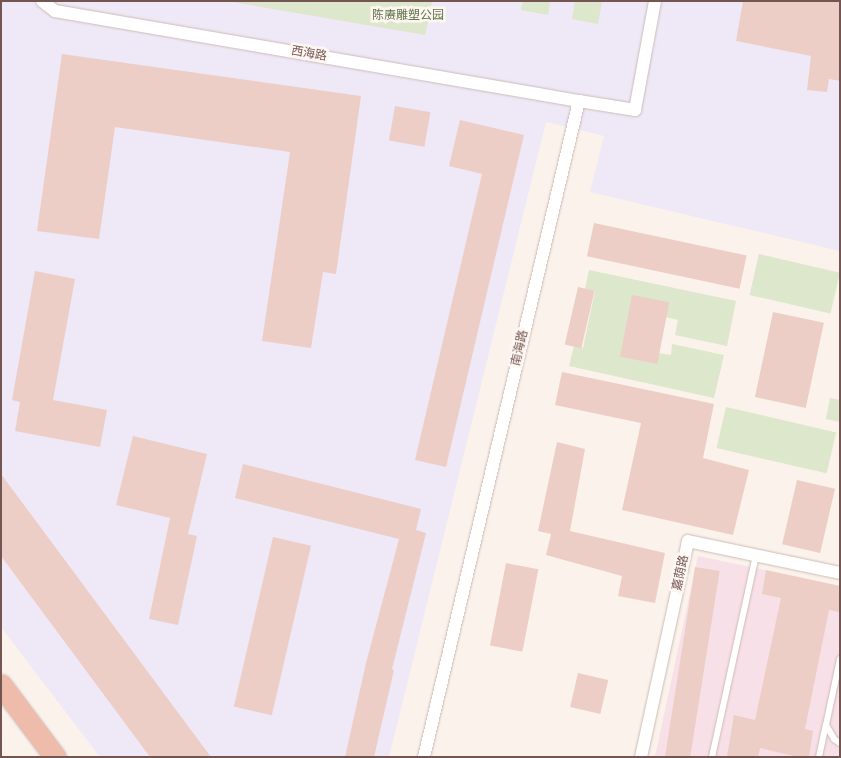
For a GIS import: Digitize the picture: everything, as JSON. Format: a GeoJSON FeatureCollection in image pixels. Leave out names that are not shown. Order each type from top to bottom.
{"type":"FeatureCollection","features":[{"type":"Feature","properties":{"kind":"highway"},"geometry":{"type":"LineString","coordinates":[[1,685],[55,757]]}},
{"type":"Feature","properties":{"kind":"street","name":"西海路"},"geometry":{"type":"LineString","coordinates":[[42,1],[55,11],[578,101]]}},
{"type":"Feature","properties":{"kind":"street"},"geometry":{"type":"LineString","coordinates":[[578,101],[635,110],[655,1]]}},
{"type":"Feature","properties":{"kind":"street","name":"南海路"},"geometry":{"type":"LineString","coordinates":[[424,757],[578,101]]}},
{"type":"Feature","properties":{"kind":"street","name":"嘉荫路"},"geometry":{"type":"LineString","coordinates":[[642,757],[688,541],[840,573]]}},
{"type":"Feature","properties":{"kind":"lane"},"geometry":{"type":"LineString","coordinates":[[712,757],[756,555]]}},
{"type":"Feature","properties":{"kind":"lane"},"geometry":{"type":"LineString","coordinates":[[819,757],[840,659]]}},
{"type":"Feature","properties":{"kind":"lane"},"geometry":{"type":"LineString","coordinates":[[826,724],[834,739],[840,743]]}},
{"type":"Feature","properties":{"kind":"shaded area"},"geometry":{"type":"Polygon","coordinates":[[[1,1],[840,1],[840,251],[590,192],[604,136],[546,122],[389,757],[100,757],[1,627],[1,1]]]}},
{"type":"Feature","properties":{"kind":"shaded area"},"geometry":{"type":"Polygon","coordinates":[[[698,556],[840,586],[840,757],[655,757],[698,556]]]}},
{"type":"Feature","properties":{"kind":"green space","name":"陈赓雕塑公园"},"geometry":{"type":"Polygon","coordinates":[[[227,1],[432,1],[425,35],[227,1]]]}},
{"type":"Feature","properties":{"kind":"green space"},"geometry":{"type":"Polygon","coordinates":[[[523,1],[550,1],[548,15],[521,10],[523,1]]]}},
{"type":"Feature","properties":{"kind":"green space"},"geometry":{"type":"Polygon","coordinates":[[[575,1],[602,1],[598,24],[572,19],[575,1]]]}},
{"type":"Feature","properties":{"kind":"green space"},"geometry":{"type":"Polygon","coordinates":[[[759,254],[840,273],[830,314],[750,295],[759,254]]]}},
{"type":"Feature","properties":{"kind":"green space"},"geometry":{"type":"Polygon","coordinates":[[[589,270],[736,301],[727,346],[675,335],[678,320],[666,317],[657,353],[671,355],[672,344],[724,355],[714,398],[569,366],[574,346],[583,348],[595,291],[585,289],[589,270]]]}},
{"type":"Feature","properties":{"kind":"green space"},"geometry":{"type":"Polygon","coordinates":[[[830,398],[840,400],[840,422],[826,419],[830,398]]]}},
{"type":"Feature","properties":{"kind":"green space"},"geometry":{"type":"Polygon","coordinates":[[[726,407],[836,432],[827,473],[717,448],[726,407]]]}},
{"type":"Feature","properties":{"kind":"building"},"geometry":{"type":"Polygon","coordinates":[[[743,1],[840,1],[840,81],[829,79],[827,92],[807,90],[811,56],[736,41],[743,1]]]}},
{"type":"Feature","properties":{"kind":"building"},"geometry":{"type":"Polygon","coordinates":[[[62,54],[361,96],[336,274],[323,272],[311,348],[262,341],[290,152],[115,127],[99,239],[37,231],[62,54]]]}},
{"type":"Feature","properties":{"kind":"building"},"geometry":{"type":"Polygon","coordinates":[[[395,106],[430,112],[424,147],[389,140],[395,106]]]}},
{"type":"Feature","properties":{"kind":"building"},"geometry":{"type":"Polygon","coordinates":[[[460,120],[524,135],[446,467],[415,460],[482,174],[449,166],[460,120]]]}},
{"type":"Feature","properties":{"kind":"building"},"geometry":{"type":"Polygon","coordinates":[[[594,223],[747,255],[740,289],[587,256],[594,223]]]}},
{"type":"Feature","properties":{"kind":"building"},"geometry":{"type":"Polygon","coordinates":[[[35,271],[75,279],[53,400],[107,410],[100,447],[15,431],[20,402],[12,400],[35,271]]]}},
{"type":"Feature","properties":{"kind":"building"},"geometry":{"type":"Polygon","coordinates":[[[578,287],[595,291],[581,348],[565,344],[578,287]]]}},
{"type":"Feature","properties":{"kind":"building"},"geometry":{"type":"Polygon","coordinates":[[[632,295],[669,302],[657,364],[620,357],[632,295]]]}},
{"type":"Feature","properties":{"kind":"building"},"geometry":{"type":"Polygon","coordinates":[[[773,312],[824,323],[806,408],[755,397],[773,312]]]}},
{"type":"Feature","properties":{"kind":"building"},"geometry":{"type":"Polygon","coordinates":[[[562,372],[714,404],[703,458],[749,470],[733,535],[622,510],[641,423],[555,405],[562,372]]]}},
{"type":"Feature","properties":{"kind":"building"},"geometry":{"type":"Polygon","coordinates":[[[133,436],[207,454],[188,534],[197,536],[178,625],[149,619],[170,518],[116,505],[133,436]]]}},
{"type":"Feature","properties":{"kind":"building"},"geometry":{"type":"Polygon","coordinates":[[[557,442],[585,449],[570,531],[665,553],[655,603],[618,596],[622,576],[546,555],[551,534],[538,531],[557,442]]]}},
{"type":"Feature","properties":{"kind":"building"},"geometry":{"type":"Polygon","coordinates":[[[243,464],[421,509],[416,530],[426,533],[392,669],[394,670],[374,757],[345,757],[366,663],[399,539],[235,498],[243,464]]]}},
{"type":"Feature","properties":{"kind":"building"},"geometry":{"type":"Polygon","coordinates":[[[1,474],[211,757],[150,757],[1,556],[1,474]]]}},
{"type":"Feature","properties":{"kind":"building"},"geometry":{"type":"Polygon","coordinates":[[[797,480],[835,489],[820,553],[782,544],[797,480]]]}},
{"type":"Feature","properties":{"kind":"building"},"geometry":{"type":"Polygon","coordinates":[[[273,537],[311,546],[272,715],[234,707],[273,537]]]}},
{"type":"Feature","properties":{"kind":"building"},"geometry":{"type":"Polygon","coordinates":[[[506,563],[538,569],[522,652],[490,645],[506,563]]]}},
{"type":"Feature","properties":{"kind":"building"},"geometry":{"type":"Polygon","coordinates":[[[695,567],[720,571],[690,757],[665,757],[695,567]]]}},
{"type":"Feature","properties":{"kind":"building"},"geometry":{"type":"Polygon","coordinates":[[[766,570],[840,586],[840,612],[829,610],[805,729],[813,731],[809,757],[798,757],[760,748],[758,757],[727,757],[734,715],[755,720],[781,598],[762,594],[766,570]]]}},
{"type":"Feature","properties":{"kind":"building"},"geometry":{"type":"Polygon","coordinates":[[[578,673],[608,680],[600,714],[570,707],[578,673]]]}}]}
